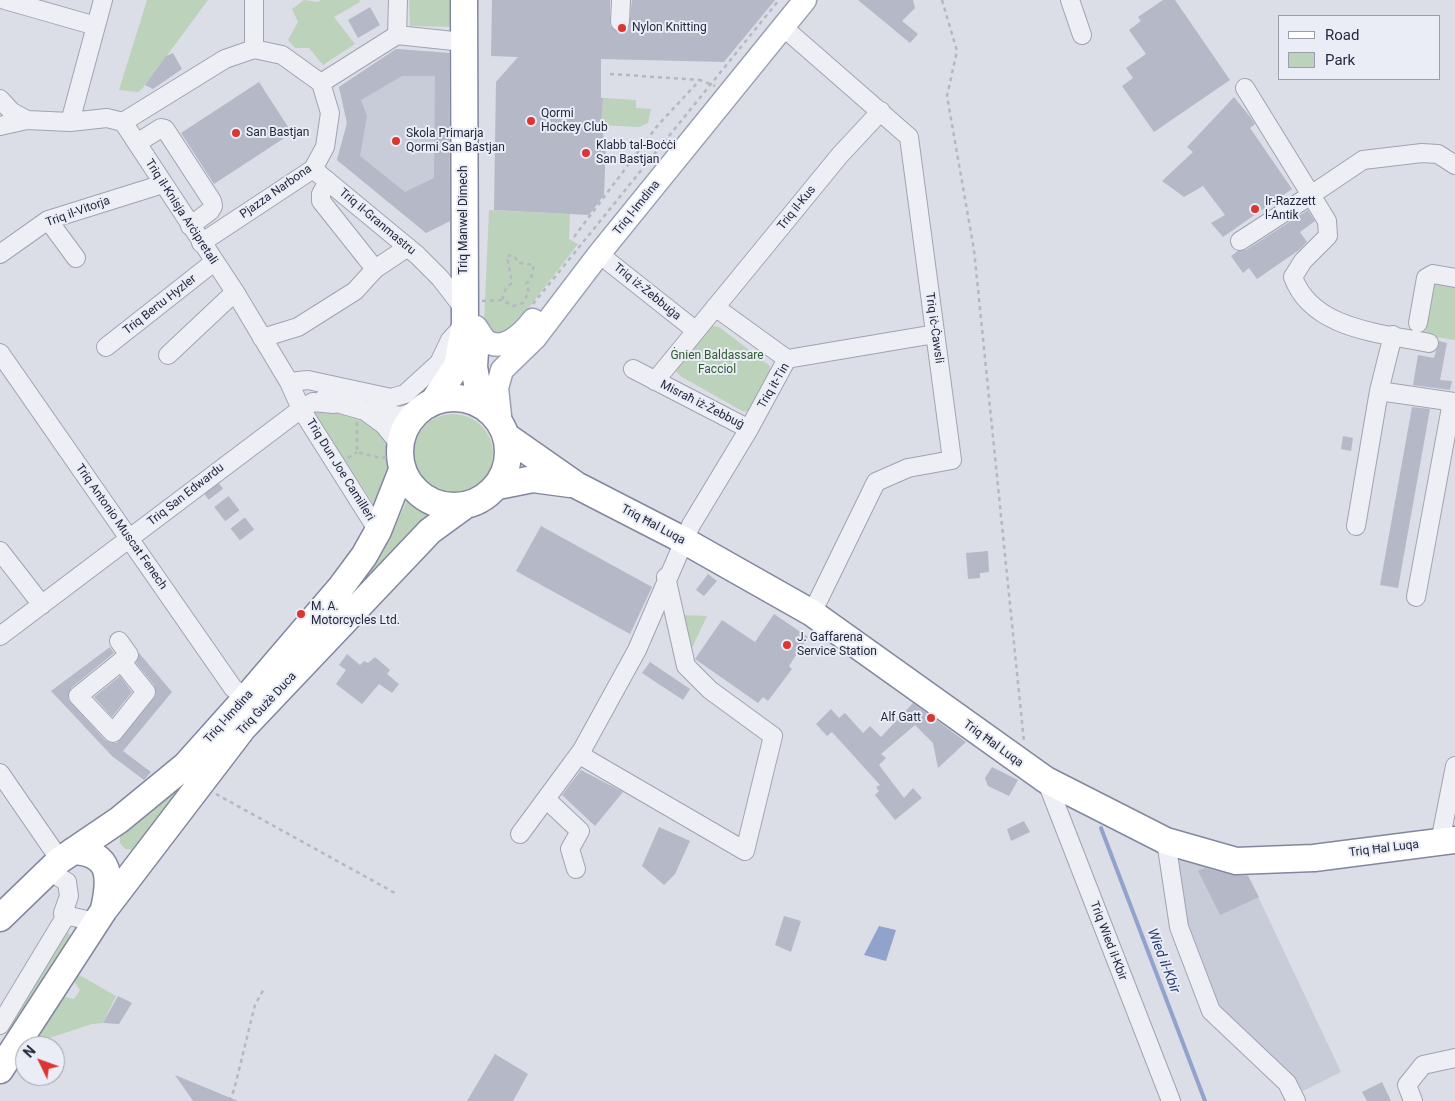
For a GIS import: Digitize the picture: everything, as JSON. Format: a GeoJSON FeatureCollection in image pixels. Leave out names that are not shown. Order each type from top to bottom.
{"type":"FeatureCollection","features":[{"type":"Feature","properties":{"kind":"highway","name":"Triq Manwel Dimech"},"geometry":{"type":"LineString","coordinates":[[427,405],[457,366],[470,315],[452,276],[464,0]]}},
{"type":"Feature","properties":{"kind":"highway","name":"Triq Manwel Dimech"},"geometry":{"type":"LineString","coordinates":[[480,0],[470,315],[474,367],[482,405]]}},
{"type":"Feature","properties":{"kind":"highway"},"geometry":{"type":"LineString","coordinates":[[452,398],[467,399],[482,405],[489,410],[503,431],[509,452],[506,470],[498,486],[476,503],[463,506],[444,506],[426,499],[412,487],[401,458],[404,431],[411,419],[427,405],[452,398]]}},
{"type":"Feature","properties":{"kind":"highway","name":"Triq Ħal Luqa"},"geometry":{"type":"LineString","coordinates":[[503,431],[576,485],[683,540],[812,613],[1036,774],[1166,841],[1236,861],[1314,858],[1448,841]]}},
{"type":"Feature","properties":{"kind":"highway","name":"Triq l-Imdina"},"geometry":{"type":"LineString","coordinates":[[0,918],[60,860],[119,820],[186,765],[246,698],[341,587],[378,532],[401,458]]}},
{"type":"Feature","properties":{"kind":"highway","name":"Triq Ħal Luqa"},"geometry":{"type":"LineString","coordinates":[[498,486],[534,479],[576,485]]}},
{"type":"Feature","properties":{"kind":"highway","name":"Triq Ġużè Duca"},"geometry":{"type":"LineString","coordinates":[[0,1070],[100,916],[243,728],[430,531],[463,506]]}},
{"type":"Feature","properties":{"kind":"highway"},"geometry":{"type":"LineString","coordinates":[[119,820],[110,832],[108,839],[112,848],[117,854],[126,858],[141,860]]}},
{"type":"Feature","properties":{"kind":"highway"},"geometry":{"type":"LineString","coordinates":[[60,860],[92,854],[104,864],[108,872],[109,888],[100,916]]}},
{"type":"Feature","properties":{"kind":"main road","name":"Triq l-Imdina"},"geometry":{"type":"LineString","coordinates":[[470,315],[485,340],[492,344],[502,345],[523,332],[709,84],[789,0]]}},
{"type":"Feature","properties":{"kind":"main road","name":"Triq l-Imdina"},"geometry":{"type":"LineString","coordinates":[[503,431],[496,388],[502,370],[535,338],[599,254],[805,0]]}},
{"type":"Feature","properties":{"kind":"street"},"geometry":{"type":"LineString","coordinates":[[5,0],[96,26]]}},
{"type":"Feature","properties":{"kind":"street"},"geometry":{"type":"LineString","coordinates":[[70,122],[103,0]]}},
{"type":"Feature","properties":{"kind":"street"},"geometry":{"type":"LineString","coordinates":[[254,0],[254,49]]}},
{"type":"Feature","properties":{"kind":"street"},"geometry":{"type":"LineString","coordinates":[[397,35],[398,0]]}},
{"type":"Feature","properties":{"kind":"street"},"geometry":{"type":"LineString","coordinates":[[620,22],[621,0]]}},
{"type":"Feature","properties":{"kind":"street"},"geometry":{"type":"LineString","coordinates":[[1070,0],[1082,35]]}},
{"type":"Feature","properties":{"kind":"street","name":"Triq iċ-Ċawsli"},"geometry":{"type":"LineString","coordinates":[[783,28],[909,137],[952,460],[908,468],[876,482],[812,613]]}},
{"type":"Feature","properties":{"kind":"street"},"geometry":{"type":"LineString","coordinates":[[0,126],[27,120],[70,122],[107,118],[123,122],[225,58],[254,49],[282,55],[321,83],[397,35],[463,42]]}},
{"type":"Feature","properties":{"kind":"street","name":"Pjazza Narbona"},"geometry":{"type":"LineString","coordinates":[[202,243],[313,169],[325,147],[330,112],[321,83]]}},
{"type":"Feature","properties":{"kind":"street"},"geometry":{"type":"LineString","coordinates":[[1245,88],[1327,221],[1328,236],[1296,269],[1293,278],[1296,287],[1313,308],[1344,325],[1429,342]]}},
{"type":"Feature","properties":{"kind":"street"},"geometry":{"type":"LineString","coordinates":[[0,99],[12,112],[27,120]]}},
{"type":"Feature","properties":{"kind":"street","name":"Triq il-Kus"},"geometry":{"type":"LineString","coordinates":[[715,307],[840,155],[881,111]]}},
{"type":"Feature","properties":{"kind":"street","name":"Triq il-Knisja Arċipretali"},"geometry":{"type":"LineString","coordinates":[[123,122],[162,184],[235,292],[289,382],[301,409]]}},
{"type":"Feature","properties":{"kind":"street"},"geometry":{"type":"LineString","coordinates":[[137,143],[161,128],[165,129],[212,201],[213,206],[210,212],[190,226]]}},
{"type":"Feature","properties":{"kind":"street"},"geometry":{"type":"LineString","coordinates":[[1240,241],[1362,160],[1422,153],[1438,154],[1455,165]]}},
{"type":"Feature","properties":{"kind":"street","name":"Triq il-Granmastru"},"geometry":{"type":"LineString","coordinates":[[313,169],[408,247],[452,276]]}},
{"type":"Feature","properties":{"kind":"street"},"geometry":{"type":"LineString","coordinates":[[328,181],[320,194],[322,201],[375,269]]}},
{"type":"Feature","properties":{"kind":"street","name":"Triq il-Vitorja"},"geometry":{"type":"LineString","coordinates":[[0,254],[48,220],[162,184]]}},
{"type":"Feature","properties":{"kind":"street"},"geometry":{"type":"LineString","coordinates":[[48,220],[76,258]]}},
{"type":"Feature","properties":{"kind":"street"},"geometry":{"type":"LineString","coordinates":[[262,338],[298,327],[355,291],[375,269],[408,247]]}},
{"type":"Feature","properties":{"kind":"street","name":"Triq iż-Żebbuġa"},"geometry":{"type":"LineString","coordinates":[[599,254],[695,330]]}},
{"type":"Feature","properties":{"kind":"street","name":"Triq Bertu Hyzler"},"geometry":{"type":"LineString","coordinates":[[106,347],[214,262]]}},
{"type":"Feature","properties":{"kind":"street"},"geometry":{"type":"LineString","coordinates":[[1418,323],[1426,278],[1433,274],[1455,278]]}},
{"type":"Feature","properties":{"kind":"street"},"geometry":{"type":"LineString","coordinates":[[168,355],[235,292]]}},
{"type":"Feature","properties":{"kind":"street"},"geometry":{"type":"LineString","coordinates":[[715,307],[787,359]]}},
{"type":"Feature","properties":{"kind":"street","name":"Misraħ iż-Żebbuġ"},"geometry":{"type":"LineString","coordinates":[[655,381],[715,307]]}},
{"type":"Feature","properties":{"kind":"street"},"geometry":{"type":"LineString","coordinates":[[289,382],[308,380],[391,398],[404,394],[438,363],[450,340],[470,315]]}},
{"type":"Feature","properties":{"kind":"street","name":"Triq it-Tin"},"geometry":{"type":"LineString","coordinates":[[520,834],[582,750],[637,650],[683,540],[749,429],[787,359],[935,334]]}},
{"type":"Feature","properties":{"kind":"street"},"geometry":{"type":"LineString","coordinates":[[1356,526],[1379,391],[1393,335]]}},
{"type":"Feature","properties":{"kind":"street","name":"Triq Antonio Muscat Fenech"},"geometry":{"type":"LineString","coordinates":[[0,353],[233,688],[246,698]]}},
{"type":"Feature","properties":{"kind":"street","name":"Misraħ iż-Żebbuġ"},"geometry":{"type":"LineString","coordinates":[[633,369],[749,429]]}},
{"type":"Feature","properties":{"kind":"street"},"geometry":{"type":"LineString","coordinates":[[289,382],[305,392],[334,404]]}},
{"type":"Feature","properties":{"kind":"street"},"geometry":{"type":"LineString","coordinates":[[1379,391],[1453,402],[1416,597]]}},
{"type":"Feature","properties":{"kind":"street"},"geometry":{"type":"LineString","coordinates":[[301,409],[314,402],[401,416],[427,405]]}},
{"type":"Feature","properties":{"kind":"street","name":"Triq San Edwardu"},"geometry":{"type":"LineString","coordinates":[[0,636],[301,409]]}},
{"type":"Feature","properties":{"kind":"street","name":"Triq Dun Joe Camilleri"},"geometry":{"type":"LineString","coordinates":[[301,409],[378,532]]}},
{"type":"Feature","properties":{"kind":"street"},"geometry":{"type":"LineString","coordinates":[[363,411],[384,425],[401,458]]}},
{"type":"Feature","properties":{"kind":"street"},"geometry":{"type":"LineString","coordinates":[[0,551],[42,605]]}},
{"type":"Feature","properties":{"kind":"street"},"geometry":{"type":"LineString","coordinates":[[582,750],[585,758],[745,850],[773,736],[710,690],[686,666],[666,578]]}},
{"type":"Feature","properties":{"kind":"street"},"geometry":{"type":"LineString","coordinates":[[119,640],[129,654],[122,661]]}},
{"type":"Feature","properties":{"kind":"street"},"geometry":{"type":"LineString","coordinates":[[1448,841],[1455,766]]}},
{"type":"Feature","properties":{"kind":"street"},"geometry":{"type":"LineString","coordinates":[[0,773],[60,860],[67,882],[68,896],[62,913],[64,919]]}},
{"type":"Feature","properties":{"kind":"street","name":"Triq Wied il-Kbir"},"geometry":{"type":"LineString","coordinates":[[1036,774],[1171,1101]]}},
{"type":"Feature","properties":{"kind":"street"},"geometry":{"type":"LineString","coordinates":[[546,798],[580,831],[570,849],[576,869]]}},
{"type":"Feature","properties":{"kind":"street"},"geometry":{"type":"LineString","coordinates":[[1166,841],[1179,927],[1211,1012],[1287,1083],[1296,1101]]}},
{"type":"Feature","properties":{"kind":"street"},"geometry":{"type":"LineString","coordinates":[[0,1025],[64,919],[69,916],[100,916]]}},
{"type":"Feature","properties":{"kind":"street"},"geometry":{"type":"LineString","coordinates":[[1413,1101],[1406,1085],[1423,1065],[1455,1058]]}},
{"type":"Feature","properties":{"kind":"path"},"geometry":{"type":"LineString","coordinates":[[718,55],[726,48],[729,35],[729,0]]}},
{"type":"Feature","properties":{"kind":"path"},"geometry":{"type":"LineString","coordinates":[[531,307],[709,84],[779,0]]}},
{"type":"Feature","properties":{"kind":"path"},"geometry":{"type":"LineString","coordinates":[[942,0],[957,51],[946,96],[974,250],[1036,774]]}},
{"type":"Feature","properties":{"kind":"path"},"geometry":{"type":"LineString","coordinates":[[610,74],[709,84]]}},
{"type":"Feature","properties":{"kind":"path"},"geometry":{"type":"LineString","coordinates":[[574,238],[658,124],[709,84]]}},
{"type":"Feature","properties":{"kind":"path"},"geometry":{"type":"LineString","coordinates":[[470,315],[502,300],[506,288],[512,283],[506,256],[513,255],[520,263],[534,265],[531,278],[526,284],[529,292],[523,304],[513,306],[502,300]]}},
{"type":"Feature","properties":{"kind":"path"},"geometry":{"type":"LineString","coordinates":[[726,359],[733,362],[734,368],[732,372],[728,374],[723,373],[720,369],[721,362],[726,359]]}},
{"type":"Feature","properties":{"kind":"path"},"geometry":{"type":"LineString","coordinates":[[363,411],[356,430],[357,452],[376,458],[401,458]]}},
{"type":"Feature","properties":{"kind":"path"},"geometry":{"type":"LineString","coordinates":[[199,785],[395,893]]}},
{"type":"Feature","properties":{"kind":"path"},"geometry":{"type":"LineString","coordinates":[[229,1101],[234,1090],[255,1005],[265,987]]}},
{"type":"Feature","properties":{"kind":"shaded area","name":"Skola Primarja Qormi San Bastjan"},"geometry":{"type":"Polygon","coordinates":[[[396,49],[450,53],[450,221],[426,233],[337,160],[347,123],[339,87],[396,49]]]}},
{"type":"Feature","properties":{"kind":"shaded area"},"geometry":{"type":"Polygon","coordinates":[[[1176,857],[1247,873],[1341,1072],[1303,1091],[1287,1069],[1261,1051],[1222,1010],[1204,976],[1185,927],[1176,857]]]}},
{"type":"Feature","properties":{"kind":"green space"},"geometry":{"type":"Polygon","coordinates":[[[147,0],[208,0],[142,89],[138,92],[119,90],[147,0]]]}},
{"type":"Feature","properties":{"kind":"green space"},"geometry":{"type":"Polygon","coordinates":[[[304,0],[318,2],[321,0],[359,0],[360,2],[334,17],[355,44],[323,65],[309,48],[295,48],[288,40],[298,22],[292,9],[304,0]]]}},
{"type":"Feature","properties":{"kind":"green space"},"geometry":{"type":"Polygon","coordinates":[[[409,0],[458,0],[458,27],[410,26],[409,0]]]}},
{"type":"Feature","properties":{"kind":"green space"},"geometry":{"type":"Polygon","coordinates":[[[603,98],[636,100],[636,108],[651,109],[648,123],[639,127],[601,125],[603,98]]]}},
{"type":"Feature","properties":{"kind":"green space"},"geometry":{"type":"Polygon","coordinates":[[[489,210],[570,214],[569,239],[578,244],[511,331],[498,337],[484,324],[489,210]]]}},
{"type":"Feature","properties":{"kind":"green space"},"geometry":{"type":"Polygon","coordinates":[[[1431,282],[1455,282],[1455,340],[1422,335],[1431,282]]]}},
{"type":"Feature","properties":{"kind":"green space","name":"Ġnien Baldassare Facciol"},"geometry":{"type":"Polygon","coordinates":[[[719,327],[770,366],[772,375],[751,409],[744,412],[682,377],[674,370],[707,328],[719,327]]]}},
{"type":"Feature","properties":{"kind":"green space"},"geometry":{"type":"Polygon","coordinates":[[[310,408],[368,418],[390,442],[392,470],[377,509],[310,408]]]}},
{"type":"Feature","properties":{"kind":"green space"},"geometry":{"type":"Polygon","coordinates":[[[453,414],[468,417],[481,426],[490,439],[493,454],[490,469],[481,482],[468,491],[453,494],[438,491],[425,482],[416,469],[413,454],[416,439],[425,426],[438,417],[453,414]]]}},
{"type":"Feature","properties":{"kind":"green space"},"geometry":{"type":"Polygon","coordinates":[[[408,498],[422,509],[436,514],[374,576],[367,568],[396,525],[408,498]]]}},
{"type":"Feature","properties":{"kind":"green space"},"geometry":{"type":"Polygon","coordinates":[[[683,615],[707,616],[692,648],[683,615]]]}},
{"type":"Feature","properties":{"kind":"green space"},"geometry":{"type":"Polygon","coordinates":[[[241,711],[134,850],[125,849],[120,843],[120,829],[241,711]]]}},
{"type":"Feature","properties":{"kind":"green space"},"geometry":{"type":"Polygon","coordinates":[[[68,932],[72,938],[0,1050],[0,1045],[64,934],[68,932]]]}},
{"type":"Feature","properties":{"kind":"green space"},"geometry":{"type":"Polygon","coordinates":[[[76,973],[116,996],[103,1023],[92,1024],[55,1036],[36,1036],[61,996],[74,999],[80,990],[72,978],[76,973]]]}},
{"type":"Feature","properties":{"kind":"water"},"geometry":{"type":"Polygon","coordinates":[[[879,926],[896,930],[886,961],[864,955],[879,926]]]}},
{"type":"Feature","properties":{"kind":"building"},"geometry":{"type":"Polygon","coordinates":[[[492,0],[610,0],[610,26],[620,33],[629,27],[632,0],[775,0],[724,62],[601,59],[601,98],[603,98],[601,128],[606,144],[604,195],[589,215],[494,210],[496,82],[518,57],[491,56],[492,0]]]}},
{"type":"Feature","properties":{"kind":"building"},"geometry":{"type":"Polygon","coordinates":[[[858,0],[913,0],[915,8],[902,21],[918,34],[910,43],[858,0]]]}},
{"type":"Feature","properties":{"kind":"building"},"geometry":{"type":"Polygon","coordinates":[[[1163,0],[1175,0],[1230,80],[1154,132],[1122,86],[1133,78],[1126,68],[1146,54],[1129,30],[1141,21],[1138,17],[1163,0]]]}},
{"type":"Feature","properties":{"kind":"building"},"geometry":{"type":"Polygon","coordinates":[[[370,7],[380,25],[358,38],[348,20],[370,7]]]}},
{"type":"Feature","properties":{"kind":"building"},"geometry":{"type":"Polygon","coordinates":[[[396,49],[449,53],[450,221],[426,233],[337,160],[347,123],[339,87],[396,49]],[[402,76],[361,100],[367,116],[360,156],[405,192],[434,178],[435,76],[402,76]]]}},
{"type":"Feature","properties":{"kind":"building"},"geometry":{"type":"Polygon","coordinates":[[[173,53],[182,69],[153,89],[145,85],[166,56],[173,53]]]}},
{"type":"Feature","properties":{"kind":"building","name":"San Bastjan"},"geometry":{"type":"Polygon","coordinates":[[[259,82],[292,133],[214,184],[181,133],[259,82]]]}},
{"type":"Feature","properties":{"kind":"building"},"geometry":{"type":"Polygon","coordinates":[[[1234,97],[1255,124],[1250,128],[1292,189],[1223,237],[1211,223],[1225,215],[1203,186],[1184,197],[1162,181],[1193,152],[1187,147],[1234,97]]]}},
{"type":"Feature","properties":{"kind":"building"},"geometry":{"type":"Polygon","coordinates":[[[1308,210],[1315,221],[1300,232],[1307,242],[1299,250],[1257,279],[1249,268],[1243,273],[1231,256],[1238,251],[1246,250],[1308,210]]]}},
{"type":"Feature","properties":{"kind":"building"},"geometry":{"type":"Polygon","coordinates":[[[1439,341],[1447,343],[1440,380],[1452,381],[1450,390],[1413,385],[1418,355],[1434,358],[1439,341]]]}},
{"type":"Feature","properties":{"kind":"building"},"geometry":{"type":"Polygon","coordinates":[[[1412,407],[1430,409],[1398,588],[1380,585],[1412,407]]]}},
{"type":"Feature","properties":{"kind":"building"},"geometry":{"type":"Polygon","coordinates":[[[1343,436],[1353,438],[1351,451],[1341,449],[1343,436]]]}},
{"type":"Feature","properties":{"kind":"building"},"geometry":{"type":"Polygon","coordinates":[[[541,526],[652,587],[630,634],[516,571],[541,526]]]}},
{"type":"Feature","properties":{"kind":"building"},"geometry":{"type":"Polygon","coordinates":[[[988,551],[989,572],[980,573],[980,578],[968,579],[966,553],[988,551]]]}},
{"type":"Feature","properties":{"kind":"building"},"geometry":{"type":"Polygon","coordinates":[[[708,574],[717,581],[704,596],[696,590],[708,574]]]}},
{"type":"Feature","properties":{"kind":"building"},"geometry":{"type":"Polygon","coordinates":[[[774,614],[808,637],[789,666],[792,669],[768,701],[763,697],[758,703],[695,659],[722,620],[755,642],[774,614]]]}},
{"type":"Feature","properties":{"kind":"building"},"geometry":{"type":"Polygon","coordinates":[[[110,647],[114,653],[71,688],[68,699],[105,740],[117,743],[156,695],[154,685],[136,663],[139,653],[172,692],[123,751],[151,772],[144,780],[112,756],[51,691],[110,647]]]}},
{"type":"Feature","properties":{"kind":"building"},"geometry":{"type":"Polygon","coordinates":[[[347,654],[360,665],[364,661],[368,663],[375,657],[390,670],[387,674],[399,684],[392,693],[379,684],[362,704],[336,684],[346,670],[339,665],[347,654]]]}},
{"type":"Feature","properties":{"kind":"building"},"geometry":{"type":"Polygon","coordinates":[[[650,662],[690,689],[683,700],[642,673],[650,662]]]}},
{"type":"Feature","properties":{"kind":"building"},"geometry":{"type":"Polygon","coordinates":[[[120,676],[132,692],[112,717],[94,697],[120,676]]]}},
{"type":"Feature","properties":{"kind":"building"},"geometry":{"type":"Polygon","coordinates":[[[913,703],[966,742],[938,768],[933,743],[915,725],[881,754],[886,758],[879,765],[904,798],[913,788],[922,798],[895,820],[875,795],[879,791],[876,787],[880,785],[832,732],[827,736],[816,724],[831,709],[839,718],[845,713],[863,733],[870,726],[881,737],[913,703]]]}},
{"type":"Feature","properties":{"kind":"building"},"geometry":{"type":"Polygon","coordinates":[[[992,767],[1018,780],[1009,796],[988,786],[985,778],[992,767]]]}},
{"type":"Feature","properties":{"kind":"building"},"geometry":{"type":"Polygon","coordinates":[[[581,770],[623,792],[595,826],[562,795],[581,770]]]}},
{"type":"Feature","properties":{"kind":"building"},"geometry":{"type":"Polygon","coordinates":[[[1024,821],[1030,832],[1011,841],[1007,829],[1024,821]]]}},
{"type":"Feature","properties":{"kind":"building"},"geometry":{"type":"Polygon","coordinates":[[[659,827],[690,841],[675,874],[664,885],[642,866],[659,827]]]}},
{"type":"Feature","properties":{"kind":"building"},"geometry":{"type":"Polygon","coordinates":[[[1205,868],[1232,875],[1248,876],[1259,897],[1220,915],[1198,871],[1205,868]]]}},
{"type":"Feature","properties":{"kind":"building"},"geometry":{"type":"Polygon","coordinates":[[[784,916],[801,921],[791,952],[775,945],[784,916]]]}},
{"type":"Feature","properties":{"kind":"building"},"geometry":{"type":"Polygon","coordinates":[[[118,996],[132,1003],[119,1024],[103,1023],[118,996]]]}},
{"type":"Feature","properties":{"kind":"building"},"geometry":{"type":"Polygon","coordinates":[[[495,1054],[528,1074],[513,1101],[467,1101],[495,1054]]]}},
{"type":"Feature","properties":{"kind":"building"},"geometry":{"type":"Polygon","coordinates":[[[175,1075],[238,1101],[193,1101],[175,1075]]]}},
{"type":"Feature","properties":{"kind":"building"},"geometry":{"type":"Polygon","coordinates":[[[1382,1082],[1391,1101],[1367,1101],[1362,1092],[1382,1082]]]}},
{"type":"Feature","properties":{"kind":"waterway","name":"Wied il-Kbir"},"geometry":{"type":"LineString","coordinates":[[1101,828],[1205,1101]]}},
{"type":"Feature","properties":{"kind":"tunnel"},"geometry":{"type":"LineString","coordinates":[[205,480],[247,535]]}},
{"type":"Feature","properties":{"kind":"place","name":"Nylon Knitting"},"geometry":{"type":"Point","coordinates":[622,28]}},
{"type":"Feature","properties":{"kind":"place","name":"Qormi Hockey Club"},"geometry":{"type":"Point","coordinates":[531,121]}},
{"type":"Feature","properties":{"kind":"place","name":"San Bastjan"},"geometry":{"type":"Point","coordinates":[236,133]}},
{"type":"Feature","properties":{"kind":"place","name":"Skola Primarja Qormi San Bastjan"},"geometry":{"type":"Point","coordinates":[396,141]}},
{"type":"Feature","properties":{"kind":"place","name":"Klabb tal-Boċċi San Bastjan"},"geometry":{"type":"Point","coordinates":[586,153]}},
{"type":"Feature","properties":{"kind":"place","name":"Ir-Razzett l-Antik"},"geometry":{"type":"Point","coordinates":[1255,209]}},
{"type":"Feature","properties":{"kind":"place","name":"M. A. Motorcycles Ltd."},"geometry":{"type":"Point","coordinates":[301,614]}},
{"type":"Feature","properties":{"kind":"place","name":"J. Gaffarena Service Station"},"geometry":{"type":"Point","coordinates":[787,645]}},
{"type":"Feature","properties":{"kind":"place","name":"Alf Gatt"},"geometry":{"type":"Point","coordinates":[931,718]}}]}
